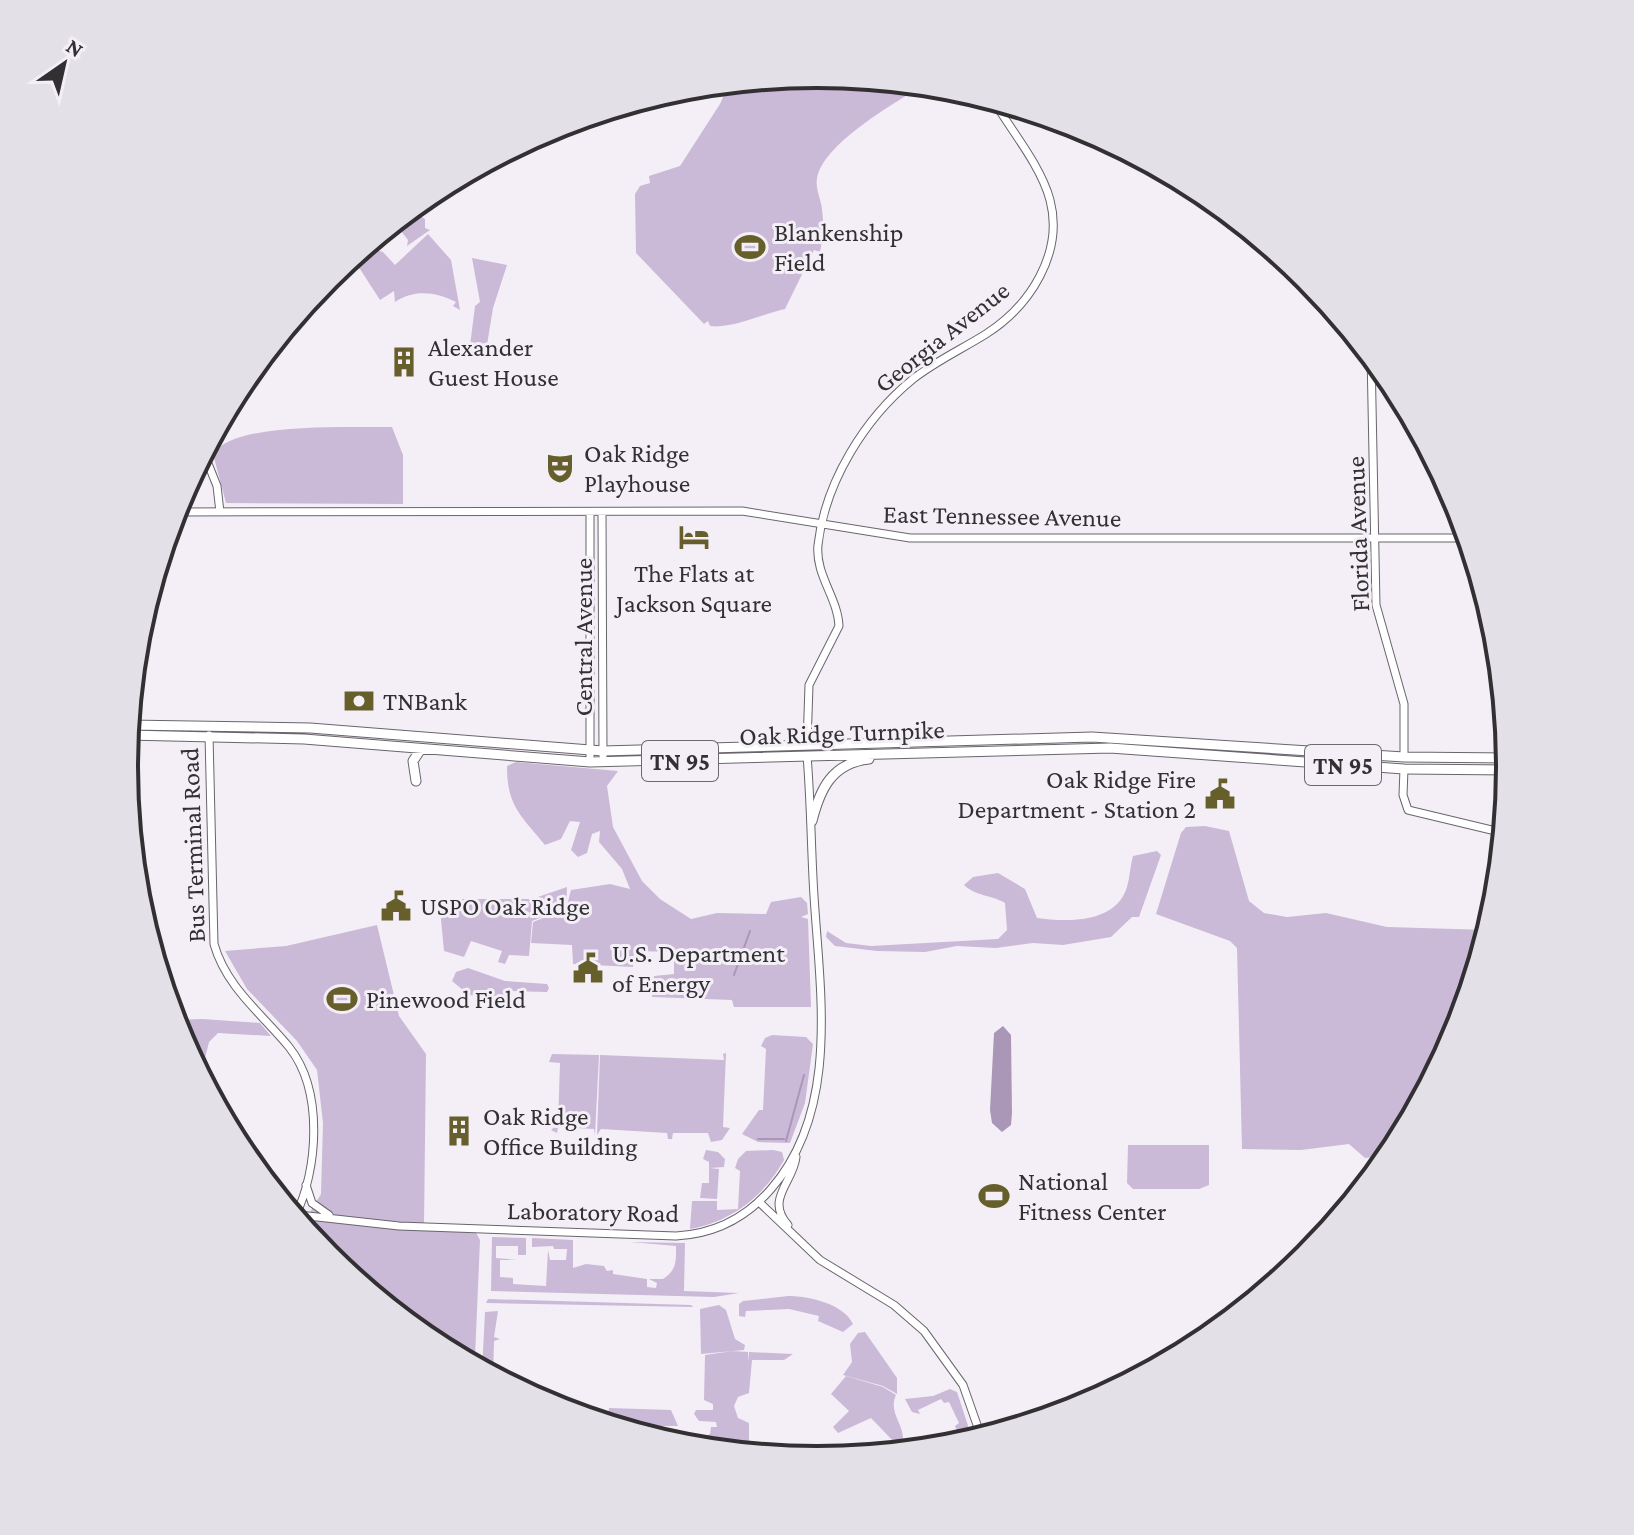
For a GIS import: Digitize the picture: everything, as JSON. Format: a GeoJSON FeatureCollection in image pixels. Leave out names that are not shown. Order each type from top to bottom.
{"type":"FeatureCollection","features":[{"type":"Feature","properties":{"kind":"highway","name":"Oak Ridge Turnpike"},"geometry":{"type":"LineString","coordinates":[[139,725],[209,725],[388,735],[590,750],[603,757]]}},
{"type":"Feature","properties":{"kind":"highway","name":"Oak Ridge Turnpike"},"geometry":{"type":"LineString","coordinates":[[139,735],[392,745],[590,762],[603,757],[807,750],[913,741],[1021,737],[1176,740],[1404,757],[1496,758]]}},
{"type":"Feature","properties":{"kind":"highway"},"geometry":{"type":"LineString","coordinates":[[388,735],[392,745]]}},
{"type":"Feature","properties":{"kind":"highway"},"geometry":{"type":"LineString","coordinates":[[1021,737],[1021,748]]}},
{"type":"Feature","properties":{"kind":"highway"},"geometry":{"type":"LineString","coordinates":[[1176,740],[1176,752]]}},
{"type":"Feature","properties":{"kind":"highway"},"geometry":{"type":"LineString","coordinates":[[913,741],[914,752]]}},
{"type":"Feature","properties":{"kind":"highway","name":"Oak Ridge Turnpike"},"geometry":{"type":"LineString","coordinates":[[807,750],[914,752],[1021,748],[1176,752],[1404,769],[1496,770]]}},
{"type":"Feature","properties":{"kind":"highway"},"geometry":{"type":"LineString","coordinates":[[416,781],[413,761],[421,749]]}},
{"type":"Feature","properties":{"kind":"highway"},"geometry":{"type":"LineString","coordinates":[[812,821],[819,794],[828,779],[840,769],[857,760],[901,752]]}},
{"type":"Feature","properties":{"kind":"highway"},"geometry":{"type":"LineString","coordinates":[[1404,757],[1404,769]]}},
{"type":"Feature","properties":{"kind":"street","name":"Georgia Avenue"},"geometry":{"type":"LineString","coordinates":[[807,750],[809,685],[839,626],[818,559],[822,524],[844,465],[884,407],[931,366],[1001,323],[1025,299],[1045,267],[1054,232],[1050,201],[1001,113]]}},
{"type":"Feature","properties":{"kind":"street","name":"Florida Avenue"},"geometry":{"type":"LineString","coordinates":[[1372,376],[1376,605],[1404,704],[1404,757]]}},
{"type":"Feature","properties":{"kind":"street"},"geometry":{"type":"LineString","coordinates":[[209,466],[217,486],[220,512]]}},
{"type":"Feature","properties":{"kind":"street","name":"East Tennessee Avenue"},"geometry":{"type":"LineString","coordinates":[[187,512],[742,511],[910,538],[1456,538]]}},
{"type":"Feature","properties":{"kind":"street","name":"Central Avenue"},"geometry":{"type":"LineString","coordinates":[[602,512],[603,757]]}},
{"type":"Feature","properties":{"kind":"street","name":"Central Avenue"},"geometry":{"type":"LineString","coordinates":[[590,513],[590,762]]}},
{"type":"Feature","properties":{"kind":"street"},"geometry":{"type":"LineString","coordinates":[[590,536],[602,535]]}},
{"type":"Feature","properties":{"kind":"street"},"geometry":{"type":"LineString","coordinates":[[591,572],[603,572]]}},
{"type":"Feature","properties":{"kind":"street"},"geometry":{"type":"LineString","coordinates":[[591,651],[603,651]]}},
{"type":"Feature","properties":{"kind":"street"},"geometry":{"type":"LineString","coordinates":[[592,698],[604,698]]}},
{"type":"Feature","properties":{"kind":"street","name":"Bus Terminal Road"},"geometry":{"type":"LineString","coordinates":[[209,725],[214,944],[227,976],[289,1047],[304,1071],[313,1129],[306,1183],[298,1205]]}},
{"type":"Feature","properties":{"kind":"street","name":"Laboratory Road"},"geometry":{"type":"LineString","coordinates":[[306,1216],[399,1226],[676,1236],[721,1227],[759,1202],[796,1152],[807,1129],[820,1060],[807,750]]}},
{"type":"Feature","properties":{"kind":"street"},"geometry":{"type":"LineString","coordinates":[[1404,769],[1403,795],[1408,810],[1493,830]]}},
{"type":"Feature","properties":{"kind":"street"},"geometry":{"type":"LineString","coordinates":[[796,1152],[793,1171],[779,1194],[778,1205],[783,1219],[812,1254]]}},
{"type":"Feature","properties":{"kind":"street"},"geometry":{"type":"LineString","coordinates":[[306,1183],[312,1203],[334,1218]]}},
{"type":"Feature","properties":{"kind":"street"},"geometry":{"type":"LineString","coordinates":[[759,1202],[812,1254],[894,1305],[924,1331],[963,1385],[978,1427]]}},
{"type":"Feature","properties":{"kind":"shaded area"},"geometry":{"type":"Polygon","coordinates":[[[773,89],[861,89],[909,94],[844,140],[822,166],[817,179],[823,220],[820,252],[814,250],[785,309],[727,325],[710,326],[708,321],[704,324],[636,253],[635,194],[640,186],[650,183],[649,176],[680,166],[724,95],[773,89]]]}},
{"type":"Feature","properties":{"kind":"shaded area"},"geometry":{"type":"Polygon","coordinates":[[[420,216],[425,219],[425,228],[430,230],[407,246],[408,240],[400,230],[420,216]]]}},
{"type":"Feature","properties":{"kind":"shaded area"},"geometry":{"type":"Polygon","coordinates":[[[428,234],[451,260],[460,310],[453,306],[456,302],[433,294],[410,295],[395,302],[394,291],[380,300],[357,268],[377,250],[395,265],[428,234]]]}},
{"type":"Feature","properties":{"kind":"shaded area"},"geometry":{"type":"Polygon","coordinates":[[[472,258],[507,265],[493,308],[486,351],[479,357],[470,346],[475,306],[480,302],[472,258]]]}},
{"type":"Feature","properties":{"kind":"shaded area"},"geometry":{"type":"Polygon","coordinates":[[[392,427],[403,455],[403,504],[226,503],[214,456],[225,443],[269,431],[392,427]]]}},
{"type":"Feature","properties":{"kind":"shaded area"},"geometry":{"type":"Polygon","coordinates":[[[516,762],[618,771],[607,786],[613,827],[642,881],[660,899],[691,919],[717,913],[766,914],[771,902],[801,897],[807,903],[808,914],[801,917],[808,919],[811,1007],[734,1007],[732,1000],[652,997],[654,976],[674,974],[674,952],[634,951],[633,967],[573,964],[572,945],[531,943],[533,922],[566,909],[571,890],[610,884],[630,889],[622,869],[599,842],[600,831],[592,834],[587,853],[578,857],[571,850],[580,822],[570,821],[561,839],[545,845],[522,818],[513,801],[507,766],[516,762]]]}},
{"type":"Feature","properties":{"kind":"shaded area"},"geometry":{"type":"Polygon","coordinates":[[[1205,826],[1229,831],[1249,901],[1264,913],[1287,917],[1326,913],[1387,927],[1476,930],[1445,1028],[1405,1107],[1373,1157],[1365,1158],[1349,1144],[1301,1150],[1242,1149],[1237,948],[1230,941],[1156,914],[1181,833],[1186,827],[1205,826]]]}},
{"type":"Feature","properties":{"kind":"shaded area"},"geometry":{"type":"Polygon","coordinates":[[[1157,851],[1161,855],[1139,917],[1132,917],[1111,937],[1063,945],[957,946],[925,952],[835,946],[826,937],[827,931],[846,943],[871,946],[998,939],[1007,930],[1005,903],[964,885],[973,877],[998,873],[1025,889],[1037,918],[1089,918],[1112,908],[1121,899],[1127,887],[1133,856],[1157,851]]]}},
{"type":"Feature","properties":{"kind":"shaded area"},"geometry":{"type":"Polygon","coordinates":[[[567,887],[566,908],[532,921],[529,956],[509,955],[505,964],[498,962],[502,951],[471,941],[464,957],[444,951],[439,899],[532,899],[567,887]]]}},
{"type":"Feature","properties":{"kind":"shaded area"},"geometry":{"type":"Polygon","coordinates":[[[377,925],[399,1016],[426,1054],[424,1226],[474,1229],[480,1240],[475,1355],[403,1307],[307,1217],[321,1194],[323,1123],[317,1070],[297,1041],[247,989],[225,951],[286,946],[377,925]]]}},
{"type":"Feature","properties":{"kind":"shaded area"},"geometry":{"type":"Polygon","coordinates":[[[468,968],[505,981],[547,984],[549,988],[547,992],[510,991],[502,998],[469,995],[452,981],[456,972],[468,968]]]}},
{"type":"Feature","properties":{"kind":"shaded area"},"geometry":{"type":"Polygon","coordinates":[[[186,1020],[260,1023],[271,1036],[218,1033],[209,1042],[204,1060],[186,1020]]]}},
{"type":"Feature","properties":{"kind":"shaded area"},"geometry":{"type":"Polygon","coordinates":[[[1003,1026],[1011,1035],[1012,1113],[1011,1125],[1002,1132],[992,1123],[990,1110],[994,1033],[1003,1026]]]}},
{"type":"Feature","properties":{"kind":"shaded area"},"geometry":{"type":"Polygon","coordinates":[[[772,1035],[806,1037],[813,1044],[805,1103],[790,1143],[758,1142],[742,1134],[759,1110],[763,1110],[766,1049],[761,1046],[765,1038],[772,1035]]]}},
{"type":"Feature","properties":{"kind":"shaded area"},"geometry":{"type":"Polygon","coordinates":[[[726,1053],[723,1127],[730,1128],[722,1140],[711,1142],[708,1133],[673,1133],[672,1139],[668,1139],[667,1133],[601,1129],[597,1135],[600,1055],[724,1060],[723,1054],[726,1053]]]}},
{"type":"Feature","properties":{"kind":"shaded area"},"geometry":{"type":"Polygon","coordinates":[[[552,1054],[599,1055],[595,1135],[594,1129],[558,1127],[557,1133],[551,1130],[558,1124],[560,1063],[549,1062],[552,1054]]]}},
{"type":"Feature","properties":{"kind":"shaded area"},"geometry":{"type":"Polygon","coordinates":[[[1128,1145],[1209,1145],[1209,1185],[1199,1189],[1133,1189],[1127,1183],[1128,1145]]]}},
{"type":"Feature","properties":{"kind":"shaded area"},"geometry":{"type":"Polygon","coordinates":[[[706,1150],[718,1152],[725,1159],[724,1167],[710,1168],[719,1169],[717,1199],[700,1198],[702,1183],[709,1183],[709,1162],[703,1159],[706,1150]]]}},
{"type":"Feature","properties":{"kind":"shaded area"},"geometry":{"type":"Polygon","coordinates":[[[746,1151],[782,1152],[784,1160],[756,1196],[732,1214],[690,1229],[692,1201],[717,1201],[717,1210],[738,1209],[740,1171],[735,1168],[738,1159],[746,1151]]]}},
{"type":"Feature","properties":{"kind":"shaded area"},"geometry":{"type":"Polygon","coordinates":[[[492,1237],[526,1238],[526,1255],[518,1255],[518,1246],[496,1246],[496,1258],[517,1260],[500,1260],[500,1277],[513,1278],[513,1284],[546,1286],[548,1250],[550,1260],[566,1260],[567,1249],[532,1247],[532,1238],[573,1240],[573,1268],[586,1264],[604,1266],[607,1271],[613,1270],[613,1274],[647,1279],[647,1287],[656,1288],[657,1283],[649,1279],[663,1279],[671,1272],[676,1261],[676,1246],[630,1242],[685,1243],[684,1291],[739,1293],[714,1297],[491,1291],[492,1237]]]}},
{"type":"Feature","properties":{"kind":"shaded area"},"geometry":{"type":"Polygon","coordinates":[[[788,1296],[834,1306],[853,1324],[843,1332],[818,1321],[819,1316],[789,1309],[746,1311],[745,1317],[739,1316],[739,1304],[743,1301],[788,1296]]]}},
{"type":"Feature","properties":{"kind":"shaded area"},"geometry":{"type":"Polygon","coordinates":[[[488,1299],[691,1305],[693,1307],[486,1303],[488,1299]]]}},
{"type":"Feature","properties":{"kind":"shaded area"},"geometry":{"type":"Polygon","coordinates":[[[719,1305],[726,1310],[735,1339],[745,1345],[744,1350],[701,1354],[700,1309],[719,1305]]]}},
{"type":"Feature","properties":{"kind":"shaded area"},"geometry":{"type":"Polygon","coordinates":[[[498,1311],[494,1337],[500,1339],[494,1341],[493,1365],[483,1359],[485,1312],[498,1311]]]}},
{"type":"Feature","properties":{"kind":"shaded area"},"geometry":{"type":"Polygon","coordinates":[[[865,1332],[897,1378],[897,1394],[883,1386],[843,1375],[852,1362],[850,1344],[858,1333],[865,1332]]]}},
{"type":"Feature","properties":{"kind":"shaded area"},"geometry":{"type":"Polygon","coordinates":[[[748,1352],[748,1362],[749,1352],[793,1354],[784,1360],[752,1360],[749,1393],[738,1397],[734,1406],[738,1418],[749,1423],[749,1443],[704,1437],[710,1434],[711,1427],[717,1427],[716,1422],[699,1421],[694,1414],[696,1410],[713,1410],[713,1404],[704,1400],[705,1355],[748,1352]]]}},
{"type":"Feature","properties":{"kind":"shaded area"},"geometry":{"type":"Polygon","coordinates":[[[846,1376],[883,1387],[896,1395],[894,1408],[903,1441],[894,1442],[871,1418],[838,1433],[833,1427],[849,1411],[831,1394],[846,1376]]]}},
{"type":"Feature","properties":{"kind":"shaded area"},"geometry":{"type":"Polygon","coordinates":[[[950,1389],[957,1392],[969,1430],[958,1432],[955,1426],[959,1423],[949,1402],[944,1403],[941,1399],[918,1410],[920,1414],[912,1412],[905,1399],[933,1396],[950,1389]]]}},
{"type":"Feature","properties":{"kind":"shaded area"},"geometry":{"type":"Polygon","coordinates":[[[609,1408],[671,1410],[678,1426],[650,1426],[608,1414],[609,1408]]]}},
{"type":"Feature","properties":{"kind":"waterway"},"geometry":{"type":"LineString","coordinates":[[734,975],[750,931]]}},
{"type":"Feature","properties":{"kind":"waterway"},"geometry":{"type":"LineString","coordinates":[[786,1141],[804,1075]]}},
{"type":"Feature","properties":{"kind":"waterway"},"geometry":{"type":"LineString","coordinates":[[758,1139],[784,1139]]}},
{"type":"Feature","properties":{"kind":"place","name":"Blankenship Field"},"geometry":{"type":"Point","coordinates":[750,247]}},
{"type":"Feature","properties":{"kind":"place","name":"Alexander Guest House"},"geometry":{"type":"Point","coordinates":[404,362]}},
{"type":"Feature","properties":{"kind":"place","name":"Oak Ridge Playhouse"},"geometry":{"type":"Point","coordinates":[560,468]}},
{"type":"Feature","properties":{"kind":"place","name":"The Flats at Jackson Square"},"geometry":{"type":"Point","coordinates":[694,537]}},
{"type":"Feature","properties":{"kind":"place","name":"TNBank"},"geometry":{"type":"Point","coordinates":[359,701]}},
{"type":"Feature","properties":{"kind":"place","name":"Oak Ridge Fire Department - Station 2"},"geometry":{"type":"Point","coordinates":[1220,794]}},
{"type":"Feature","properties":{"kind":"place","name":"USPO Oak Ridge"},"geometry":{"type":"Point","coordinates":[396,906]}},
{"type":"Feature","properties":{"kind":"place","name":"U.S. Department of Energy"},"geometry":{"type":"Point","coordinates":[588,968]}},
{"type":"Feature","properties":{"kind":"place","name":"Pinewood Field"},"geometry":{"type":"Point","coordinates":[342,999]}},
{"type":"Feature","properties":{"kind":"place","name":"Oak Ridge Office Building"},"geometry":{"type":"Point","coordinates":[459,1131]}},
{"type":"Feature","properties":{"kind":"place","name":"National Fitness Center"},"geometry":{"type":"Point","coordinates":[994,1196]}}]}
